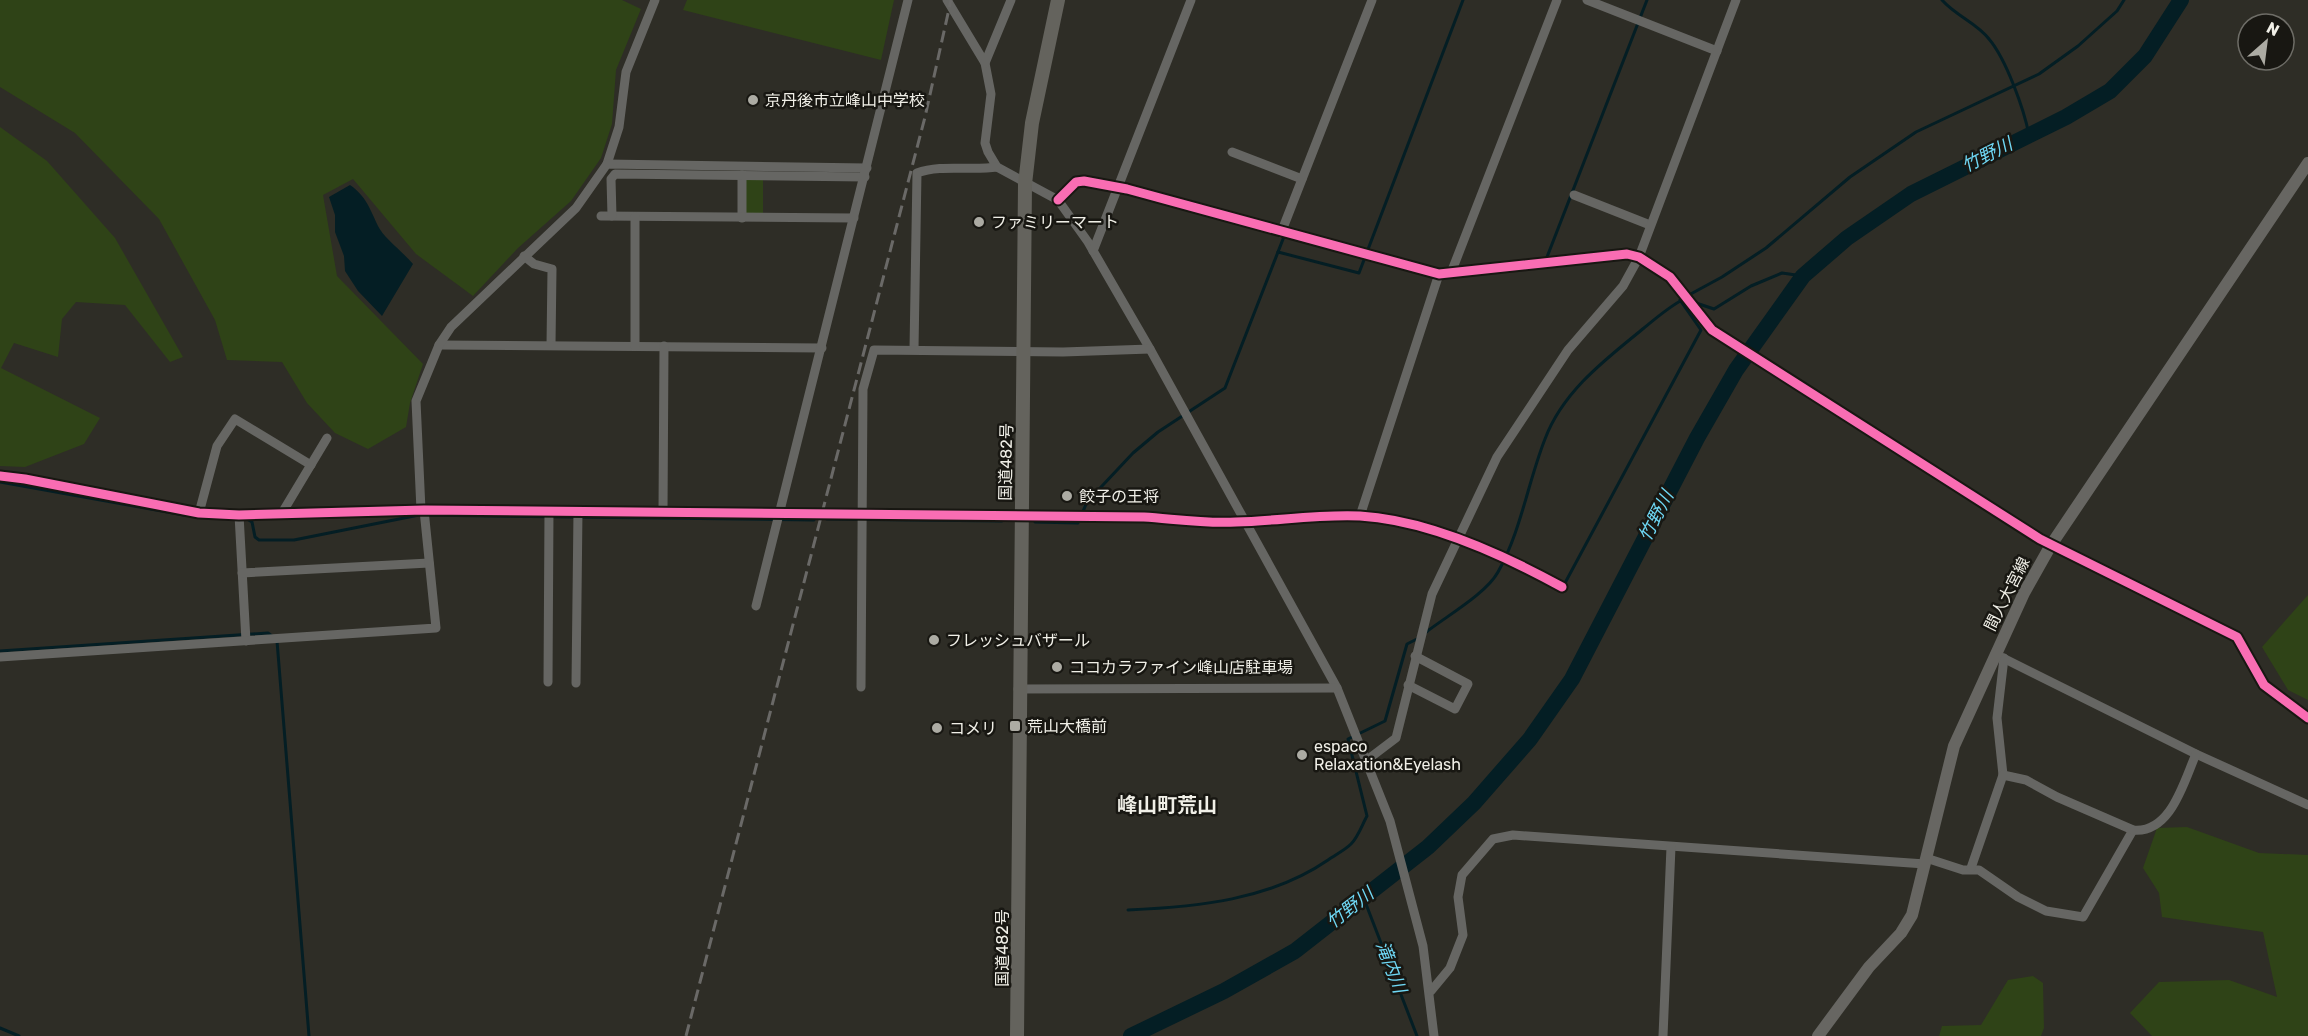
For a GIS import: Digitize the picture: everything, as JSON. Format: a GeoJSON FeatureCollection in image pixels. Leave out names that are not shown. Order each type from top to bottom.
{"type":"FeatureCollection","features":[{"type":"Feature","properties":{"kind":"highway","name":"国道482号"},"geometry":{"type":"LineString","coordinates":[[1017,1036],[1018,688],[1025,184],[1032,123],[1058,0]]}},
{"type":"Feature","properties":{"kind":"main road","name":"間人大宮線"},"geometry":{"type":"LineString","coordinates":[[1818,1036],[1869,967],[1907,925],[1920,894],[1954,746],[2051,545],[2308,163]]}},
{"type":"Feature","properties":{"kind":"street"},"geometry":{"type":"LineString","coordinates":[[0,657],[436,628],[422,510],[416,401],[439,345],[451,327],[576,208],[607,164],[619,127],[626,72],[655,0]]}},
{"type":"Feature","properties":{"kind":"street"},"geometry":{"type":"LineString","coordinates":[[756,606],[908,0]]}},
{"type":"Feature","properties":{"kind":"street"},"geometry":{"type":"LineString","coordinates":[[947,0],[985,63],[991,94],[985,142],[997,167],[1058,200],[1093,251],[1150,349],[1337,688],[1390,821],[1431,991],[1434,1036]]}},
{"type":"Feature","properties":{"kind":"street"},"geometry":{"type":"LineString","coordinates":[[985,63],[1011,0]]}},
{"type":"Feature","properties":{"kind":"street"},"geometry":{"type":"LineString","coordinates":[[1093,251],[1191,0]]}},
{"type":"Feature","properties":{"kind":"street"},"geometry":{"type":"LineString","coordinates":[[1281,233],[1372,0]]}},
{"type":"Feature","properties":{"kind":"street"},"geometry":{"type":"LineString","coordinates":[[1451,273],[1557,0]]}},
{"type":"Feature","properties":{"kind":"street"},"geometry":{"type":"LineString","coordinates":[[1587,0],[1717,51]]}},
{"type":"Feature","properties":{"kind":"street"},"geometry":{"type":"LineString","coordinates":[[1367,760],[1396,738],[1432,594],[1497,457],[1568,350],[1623,286],[1639,256],[1736,0]]}},
{"type":"Feature","properties":{"kind":"street"},"geometry":{"type":"LineString","coordinates":[[1232,152],[1302,179]]}},
{"type":"Feature","properties":{"kind":"street"},"geometry":{"type":"LineString","coordinates":[[607,164],[866,172]]}},
{"type":"Feature","properties":{"kind":"street"},"geometry":{"type":"LineString","coordinates":[[914,349],[917,173],[927,170],[978,170],[997,167]]}},
{"type":"Feature","properties":{"kind":"street"},"geometry":{"type":"LineString","coordinates":[[612,216],[611,179],[615,174],[866,172]]}},
{"type":"Feature","properties":{"kind":"street"},"geometry":{"type":"LineString","coordinates":[[742,174],[742,218]]}},
{"type":"Feature","properties":{"kind":"street"},"geometry":{"type":"LineString","coordinates":[[1058,200],[1076,182],[1084,181],[1127,189],[1281,233],[1439,274],[1627,254],[1639,256],[1670,277],[1712,330],[1725,339],[1778,370],[2051,545],[2237,637],[2264,685],[2308,718]]}},
{"type":"Feature","properties":{"kind":"street"},"geometry":{"type":"LineString","coordinates":[[1574,195],[1650,225]]}},
{"type":"Feature","properties":{"kind":"street"},"geometry":{"type":"LineString","coordinates":[[602,216],[854,218]]}},
{"type":"Feature","properties":{"kind":"street"},"geometry":{"type":"LineString","coordinates":[[635,346],[636,217]]}},
{"type":"Feature","properties":{"kind":"street"},"geometry":{"type":"LineString","coordinates":[[524,256],[534,264],[552,269],[551,345]]}},
{"type":"Feature","properties":{"kind":"street"},"geometry":{"type":"LineString","coordinates":[[1360,516],[1439,274]]}},
{"type":"Feature","properties":{"kind":"street"},"geometry":{"type":"LineString","coordinates":[[439,345],[822,348]]}},
{"type":"Feature","properties":{"kind":"street"},"geometry":{"type":"LineString","coordinates":[[663,512],[664,346]]}},
{"type":"Feature","properties":{"kind":"street"},"geometry":{"type":"LineString","coordinates":[[861,687],[863,389],[874,350],[1022,349],[1063,352],[1150,349]]}},
{"type":"Feature","properties":{"kind":"street"},"geometry":{"type":"LineString","coordinates":[[200,513],[217,446],[235,420],[312,465]]}},
{"type":"Feature","properties":{"kind":"street"},"geometry":{"type":"LineString","coordinates":[[282,513],[327,438]]}},
{"type":"Feature","properties":{"kind":"street"},"geometry":{"type":"LineString","coordinates":[[0,476],[25,478],[200,513],[239,515],[422,510],[549,510],[1144,517],[1246,522],[1360,516],[1408,524],[1457,539],[1508,558],[1562,587]]}},
{"type":"Feature","properties":{"kind":"street"},"geometry":{"type":"LineString","coordinates":[[548,682],[549,510]]}},
{"type":"Feature","properties":{"kind":"street"},"geometry":{"type":"LineString","coordinates":[[576,682],[578,511]]}},
{"type":"Feature","properties":{"kind":"street"},"geometry":{"type":"LineString","coordinates":[[239,515],[246,641]]}},
{"type":"Feature","properties":{"kind":"street"},"geometry":{"type":"LineString","coordinates":[[242,573],[429,563]]}},
{"type":"Feature","properties":{"kind":"street"},"geometry":{"type":"LineString","coordinates":[[1408,685],[1455,710],[1468,684],[1415,656]]}},
{"type":"Feature","properties":{"kind":"street"},"geometry":{"type":"LineString","coordinates":[[1971,868],[2003,775],[1997,718],[1999,656],[2196,754],[2308,806]]}},
{"type":"Feature","properties":{"kind":"street"},"geometry":{"type":"LineString","coordinates":[[1018,688],[1337,688]]}},
{"type":"Feature","properties":{"kind":"street"},"geometry":{"type":"LineString","coordinates":[[2003,775],[2026,780],[2057,797],[2133,830],[2142,831],[2163,820],[2196,754]]}},
{"type":"Feature","properties":{"kind":"street"},"geometry":{"type":"LineString","coordinates":[[1431,991],[1450,969],[1463,935],[1458,897],[1462,875],[1493,838],[1512,835],[1671,847],[1926,861],[1963,870],[1971,868],[1979,870],[2018,897],[2046,911],[2083,917],[2133,830]]}},
{"type":"Feature","properties":{"kind":"street"},"geometry":{"type":"LineString","coordinates":[[1663,1036],[1671,847]]}},
{"type":"Feature","properties":{"kind":"green space"},"geometry":{"type":"Polygon","coordinates":[[[0,0],[622,0],[641,9],[616,70],[612,124],[601,158],[571,201],[518,248],[473,296],[416,254],[353,179],[323,195],[337,276],[423,364],[410,403],[406,427],[368,449],[335,433],[307,403],[282,362],[227,360],[215,320],[159,219],[75,133],[0,87],[0,0]]]}},
{"type":"Feature","properties":{"kind":"green space"},"geometry":{"type":"Polygon","coordinates":[[[687,0],[894,0],[881,60],[683,10],[687,0]]]}},
{"type":"Feature","properties":{"kind":"green space"},"geometry":{"type":"Polygon","coordinates":[[[0,127],[47,161],[115,238],[183,357],[170,362],[125,305],[76,302],[62,319],[58,357],[14,343],[1,368],[100,418],[84,444],[25,467],[0,466],[0,127]]]}},
{"type":"Feature","properties":{"kind":"green space"},"geometry":{"type":"Polygon","coordinates":[[[745,178],[763,178],[763,214],[745,215],[745,178]]]}},
{"type":"Feature","properties":{"kind":"green space"},"geometry":{"type":"Polygon","coordinates":[[[2308,595],[2308,700],[2288,690],[2262,647],[2308,595]]]}},
{"type":"Feature","properties":{"kind":"green space"},"geometry":{"type":"Polygon","coordinates":[[[2187,827],[2259,853],[2308,855],[2308,1036],[2152,1036],[2130,1013],[2159,982],[2229,980],[2277,997],[2263,932],[2162,917],[2159,893],[2143,868],[2157,828],[2187,827]]]}},
{"type":"Feature","properties":{"kind":"green space"},"geometry":{"type":"Polygon","coordinates":[[[2033,976],[2043,983],[2044,1028],[2041,1036],[1939,1036],[1942,1026],[1981,1025],[2008,980],[2033,976]]]}},
{"type":"Feature","properties":{"kind":"water"},"geometry":{"type":"Polygon","coordinates":[[[350,185],[364,198],[381,230],[413,264],[382,316],[358,291],[345,271],[344,256],[335,232],[335,215],[329,197],[350,185]]]}},
{"type":"Feature","properties":{"kind":"waterway"},"geometry":{"type":"LineString","coordinates":[[1278,252],[1359,273],[1463,0]]}},
{"type":"Feature","properties":{"kind":"waterway"},"geometry":{"type":"LineString","coordinates":[[1547,257],[1647,0]]}},
{"type":"Feature","properties":{"kind":"waterway"},"geometry":{"type":"LineString","coordinates":[[1942,0],[1979,28],[1995,48],[2014,85],[2029,135]]}},
{"type":"Feature","properties":{"kind":"waterway"},"geometry":{"type":"LineString","coordinates":[[1687,296],[1722,277],[1766,248],[1850,177],[1916,132],[2039,74],[2078,46],[2117,11],[2124,0]]}},
{"type":"Feature","properties":{"kind":"waterway","name":"竹野川"},"geometry":{"type":"LineString","coordinates":[[1131,1036],[1224,991],[1295,951],[1428,847],[1474,803],[1530,739],[1572,679],[1697,438],[1736,370],[1803,276],[1847,238],[1911,194],[2066,117],[2110,91],[2145,56],[2181,0]]}},
{"type":"Feature","properties":{"kind":"waterway"},"geometry":{"type":"LineString","coordinates":[[1035,522],[1078,523],[1087,502],[1133,453],[1158,432],[1225,388],[1285,234]]}},
{"type":"Feature","properties":{"kind":"waterway"},"geometry":{"type":"LineString","coordinates":[[1693,302],[1714,309],[1751,286],[1782,273],[1803,276]]}},
{"type":"Feature","properties":{"kind":"waterway"},"geometry":{"type":"LineString","coordinates":[[1425,633],[1475,597],[1498,572],[1513,540],[1545,439],[1553,422],[1574,391],[1601,364],[1658,316],[1684,299]]}},
{"type":"Feature","properties":{"kind":"waterway"},"geometry":{"type":"LineString","coordinates":[[1565,583],[1701,330],[1680,300]]}},
{"type":"Feature","properties":{"kind":"waterway"},"geometry":{"type":"LineString","coordinates":[[0,482],[184,515]]}},
{"type":"Feature","properties":{"kind":"waterway"},"geometry":{"type":"LineString","coordinates":[[200,517],[247,519],[252,522],[255,537],[259,540],[294,540],[419,515],[814,520]]}},
{"type":"Feature","properties":{"kind":"waterway"},"geometry":{"type":"LineString","coordinates":[[827,519],[1002,521]]}},
{"type":"Feature","properties":{"kind":"waterway"},"geometry":{"type":"LineString","coordinates":[[0,651],[268,633],[272,636]]}},
{"type":"Feature","properties":{"kind":"waterway"},"geometry":{"type":"LineString","coordinates":[[1128,910],[1180,907],[1257,893],[1306,874],[1351,844],[1367,816],[1348,739],[1385,721],[1407,644],[1417,639]]}},
{"type":"Feature","properties":{"kind":"waterway"},"geometry":{"type":"LineString","coordinates":[[277,641],[309,1036]]}},
{"type":"Feature","properties":{"kind":"waterway","name":"滝内川"},"geometry":{"type":"LineString","coordinates":[[1364,899],[1417,1036]]}},
{"type":"Feature","properties":{"kind":"waterway"},"geometry":{"type":"LineString","coordinates":[[0,1028],[19,1036]]}},
{"type":"Feature","properties":{"kind":"railway"},"geometry":{"type":"LineString","coordinates":[[686,1036],[925,117],[951,0]]}},
{"type":"Feature","properties":{"kind":"cycle path"},"geometry":{"type":"LineString","coordinates":[[1058,200],[1076,182],[1084,181],[1127,189],[1439,274],[1627,254],[1639,257],[1670,277],[1712,330],[2040,539],[2237,637],[2264,685],[2308,718]]}},
{"type":"Feature","properties":{"kind":"cycle path"},"geometry":{"type":"LineString","coordinates":[[0,476],[199,513],[239,515],[424,510],[1144,517],[1202,522],[1360,516],[1412,524],[1464,541],[1490,551],[1562,587]]}},
{"type":"Feature","properties":{"kind":"place","name":"京丹後市立峰山中学校"},"geometry":{"type":"Point","coordinates":[753,100]}},
{"type":"Feature","properties":{"kind":"place","name":"ファミリーマート"},"geometry":{"type":"Point","coordinates":[979,222]}},
{"type":"Feature","properties":{"kind":"place","name":"餃子の王将"},"geometry":{"type":"Point","coordinates":[1067,496]}},
{"type":"Feature","properties":{"kind":"place","name":"フレッシュバザール"},"geometry":{"type":"Point","coordinates":[934,640]}},
{"type":"Feature","properties":{"kind":"place","name":"ココカラファイン峰山店駐車場"},"geometry":{"type":"Point","coordinates":[1057,667]}},
{"type":"Feature","properties":{"kind":"place","name":"荒山大橋前"},"geometry":{"type":"Point","coordinates":[1015,726]}},
{"type":"Feature","properties":{"kind":"place","name":"コメリ"},"geometry":{"type":"Point","coordinates":[937,728]}},
{"type":"Feature","properties":{"kind":"place","name":"espaco Relaxation&Eyelash"},"geometry":{"type":"Point","coordinates":[1302,755]}},
{"type":"Feature","properties":{"kind":"district","name":"峰山町荒山"},"geometry":{"type":"Point","coordinates":[1167,805]}}]}
